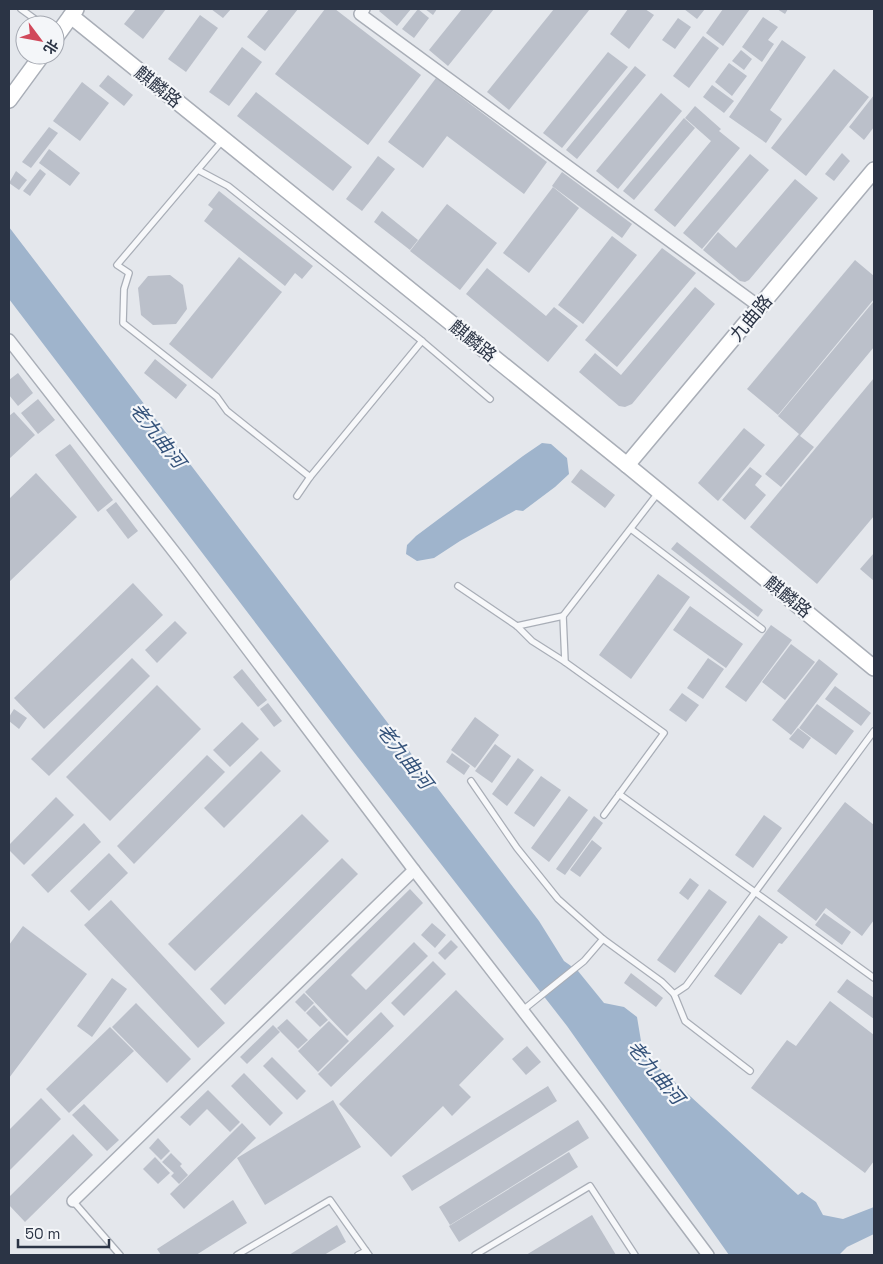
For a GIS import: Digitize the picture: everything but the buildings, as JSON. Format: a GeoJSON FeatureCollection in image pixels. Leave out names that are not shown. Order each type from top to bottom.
{"type":"FeatureCollection","features":[{"type":"Feature","properties":{"kind":"street"},"geometry":{"type":"LineString","coordinates":[[364,9],[360,14],[760,307]]}},
{"type":"Feature","properties":{"kind":"street"},"geometry":{"type":"LineString","coordinates":[[65,24],[74,13]]}},
{"type":"Feature","properties":{"kind":"street","name":"麒麟路"},"geometry":{"type":"LineString","coordinates":[[74,13],[223,140],[627,465],[874,668]]}},
{"type":"Feature","properties":{"kind":"street"},"geometry":{"type":"LineString","coordinates":[[9,100],[35,65]]}},
{"type":"Feature","properties":{"kind":"street","name":"九曲路"},"geometry":{"type":"LineString","coordinates":[[627,465],[874,170]]}},
{"type":"Feature","properties":{"kind":"street"},"geometry":{"type":"LineString","coordinates":[[9,340],[182,562],[708,1255]]}},
{"type":"Feature","properties":{"kind":"street"},"geometry":{"type":"LineString","coordinates":[[73,1201],[414,870]]}},
{"type":"Feature","properties":{"kind":"lane"},"geometry":{"type":"LineString","coordinates":[[223,140],[118,265],[129,273],[124,289],[123,324],[216,397],[227,411],[310,476]]}},
{"type":"Feature","properties":{"kind":"lane"},"geometry":{"type":"LineString","coordinates":[[198,170],[228,186],[422,341],[490,399]]}},
{"type":"Feature","properties":{"kind":"lane"},"geometry":{"type":"LineString","coordinates":[[297,496],[310,476],[422,341]]}},
{"type":"Feature","properties":{"kind":"lane"},"geometry":{"type":"LineString","coordinates":[[517,626],[563,616],[660,492]]}},
{"type":"Feature","properties":{"kind":"lane"},"geometry":{"type":"LineString","coordinates":[[631,529],[762,628]]}},
{"type":"Feature","properties":{"kind":"lane"},"geometry":{"type":"LineString","coordinates":[[458,586],[517,626],[532,641],[565,662],[664,733],[604,815]]}},
{"type":"Feature","properties":{"kind":"lane"},"geometry":{"type":"LineString","coordinates":[[563,616],[565,662]]}},
{"type":"Feature","properties":{"kind":"lane"},"geometry":{"type":"LineString","coordinates":[[674,994],[686,986],[874,731]]}},
{"type":"Feature","properties":{"kind":"lane"},"geometry":{"type":"LineString","coordinates":[[471,781],[517,848],[558,899],[603,939],[662,982],[674,994],[685,1021],[750,1071]]}},
{"type":"Feature","properties":{"kind":"lane"},"geometry":{"type":"LineString","coordinates":[[620,794],[874,978]]}},
{"type":"Feature","properties":{"kind":"lane"},"geometry":{"type":"LineString","coordinates":[[522,1010],[584,961],[603,939]]}},
{"type":"Feature","properties":{"kind":"lane"},"geometry":{"type":"LineString","coordinates":[[475,1255],[590,1186],[635,1255]]}},
{"type":"Feature","properties":{"kind":"lane"},"geometry":{"type":"LineString","coordinates":[[237,1255],[330,1200],[367,1253],[358,1255]]}},
{"type":"Feature","properties":{"kind":"lane"},"geometry":{"type":"LineString","coordinates":[[73,1201],[120,1255]]}},
{"type":"Feature","properties":{"kind":"water","name":"老九曲河"},"geometry":{"type":"Polygon","coordinates":[[[9,227],[539,921],[564,961],[578,971],[604,1003],[624,1007],[637,1017],[643,1053],[798,1195],[802,1192],[816,1202],[823,1215],[843,1219],[874,1207],[874,1234],[847,1247],[839,1255],[729,1255],[567,1026],[350,747],[9,299],[9,227]]]}},
{"type":"Feature","properties":{"kind":"water"},"geometry":{"type":"Polygon","coordinates":[[[542,443],[551,444],[567,458],[569,474],[555,487],[523,511],[516,510],[460,541],[434,558],[417,561],[406,554],[407,545],[416,536],[542,443]]]}}]}
